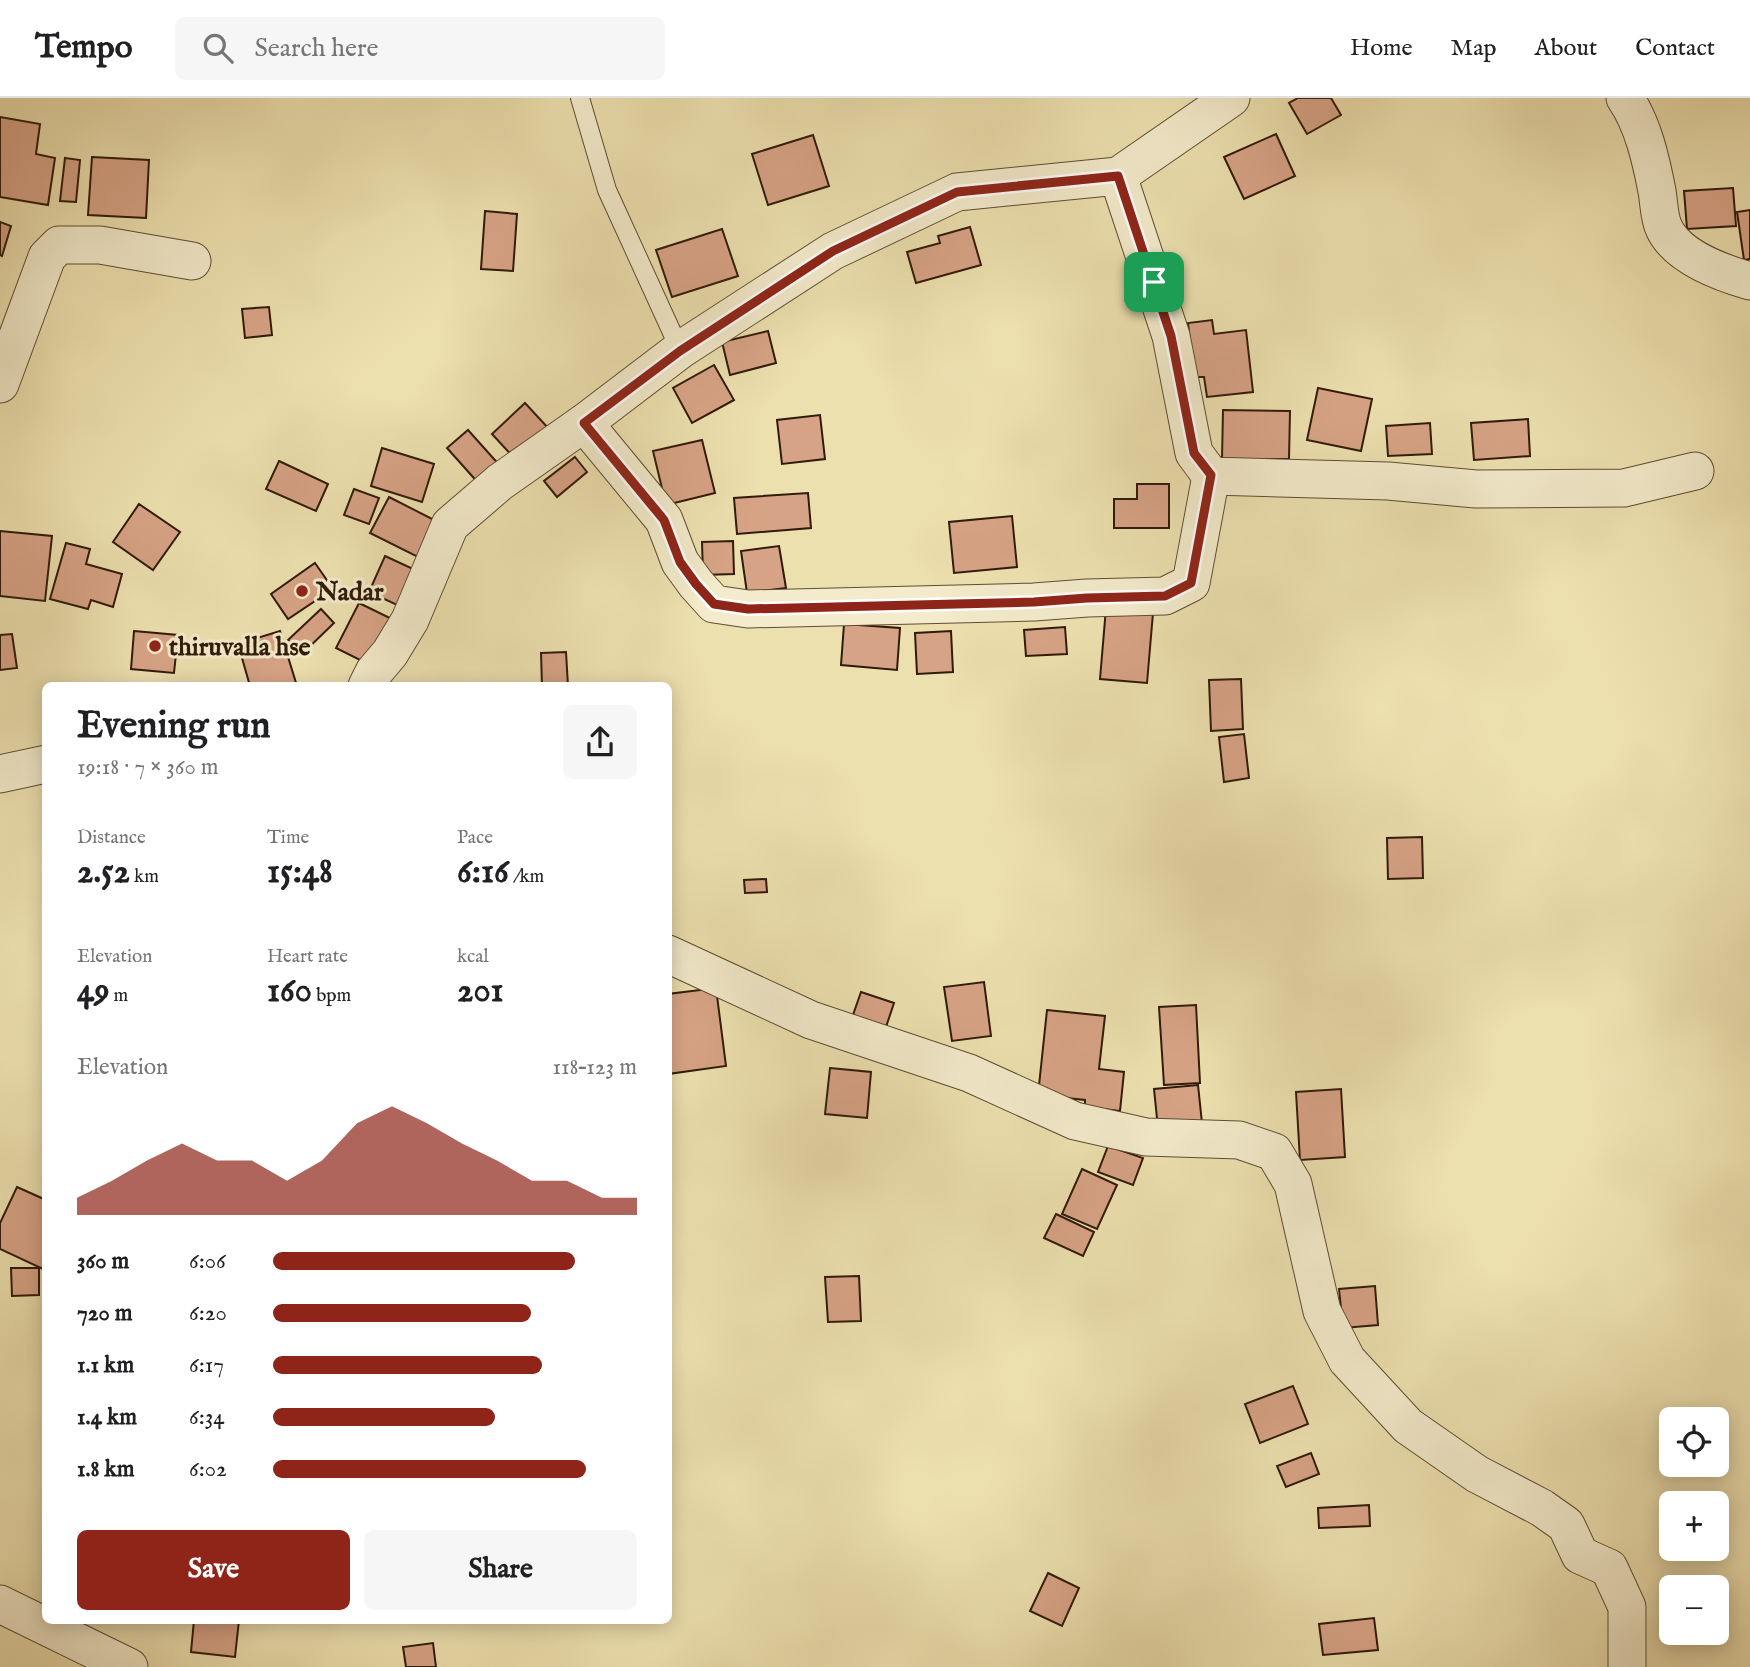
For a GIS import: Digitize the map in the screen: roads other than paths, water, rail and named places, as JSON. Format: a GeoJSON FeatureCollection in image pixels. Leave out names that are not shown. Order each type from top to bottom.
{"type":"FeatureCollection","features":[{"type":"Feature","properties":{"kind":"street"},"geometry":{"type":"LineString","coordinates":[[369,682],[410,620],[450,524],[500,482],[680,351],[833,251],[957,192],[1118,176],[1231,98]]}},
{"type":"Feature","properties":{"kind":"street"},"geometry":{"type":"LineString","coordinates":[[1625,98],[1636,113],[1655,181],[1664,228],[1678,246],[1699,262],[1750,281]]}},
{"type":"Feature","properties":{"kind":"street"},"geometry":{"type":"LineString","coordinates":[[584,423],[664,520],[680,562],[714,604],[748,609],[1165,596],[1191,583],[1211,475],[1194,453],[1171,336],[1118,176]]}},
{"type":"Feature","properties":{"kind":"street"},"geometry":{"type":"LineString","coordinates":[[0,384],[47,257],[59,244],[100,245],[192,261]]}},
{"type":"Feature","properties":{"kind":"street"},"geometry":{"type":"LineString","coordinates":[[1211,475],[1388,481],[1476,489],[1624,488],[1695,471]]}},
{"type":"Feature","properties":{"kind":"street"},"geometry":{"type":"LineString","coordinates":[[0,774],[42,765]]}},
{"type":"Feature","properties":{"kind":"street"},"geometry":{"type":"LineString","coordinates":[[672,956],[811,1020],[970,1073],[1075,1121],[1146,1137],[1239,1140],[1274,1152],[1293,1184],[1322,1311],[1347,1360],[1408,1426],[1477,1474],[1542,1508],[1566,1525],[1580,1555],[1609,1568],[1627,1607],[1627,1667]]}},
{"type":"Feature","properties":{"kind":"street"},"geometry":{"type":"LineString","coordinates":[[0,1604],[129,1667]]}},
{"type":"Feature","properties":{"kind":"lane"},"geometry":{"type":"LineString","coordinates":[[580,98],[607,190],[680,351]]}},
{"type":"Feature","properties":{"kind":"place","name":"Nadar"},"geometry":{"type":"Point","coordinates":[302,591]}},
{"type":"Feature","properties":{"kind":"place","name":"thiruvalla hse"},"geometry":{"type":"Point","coordinates":[155,646]}}]}
